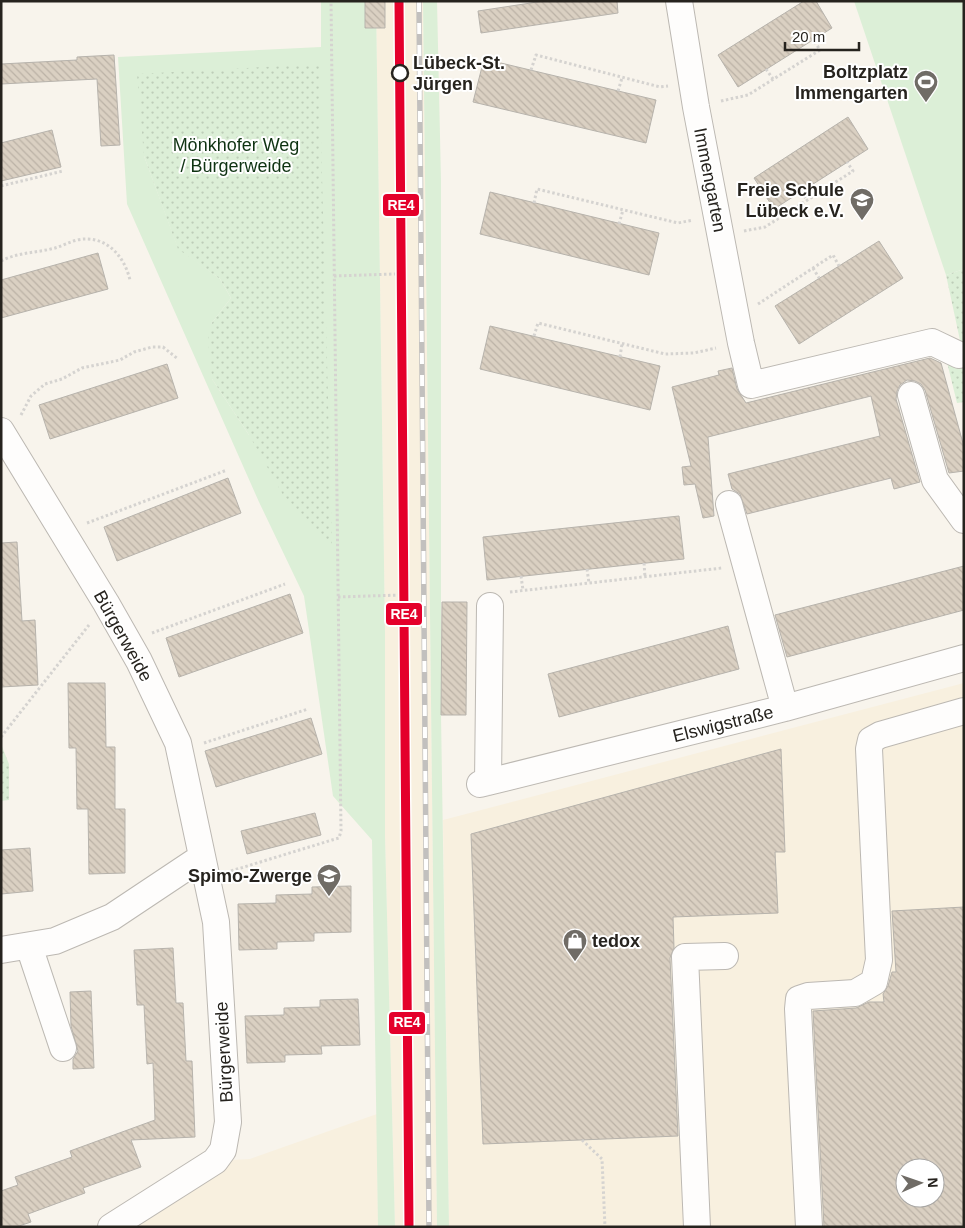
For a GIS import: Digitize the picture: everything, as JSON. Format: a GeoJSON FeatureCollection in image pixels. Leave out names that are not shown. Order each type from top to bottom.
{"type":"FeatureCollection","features":[{"type":"Feature","properties":{"kind":"street","name":"Immengarten"},"geometry":{"type":"LineString","coordinates":[[679,1],[694,95],[735,312],[751,385],[932,342],[959,355]]}},
{"type":"Feature","properties":{"kind":"street"},"geometry":{"type":"LineString","coordinates":[[911,395],[935,480],[964,520]]}},
{"type":"Feature","properties":{"kind":"street","name":"Bürgerweide"},"geometry":{"type":"LineString","coordinates":[[8,425],[63,532],[127,641],[178,743],[216,922],[228,1122],[223,1150],[215,1161],[111,1227]]}},
{"type":"Feature","properties":{"kind":"street"},"geometry":{"type":"LineString","coordinates":[[729,504],[785,708]]}},
{"type":"Feature","properties":{"kind":"street","name":"Elswigstraße"},"geometry":{"type":"LineString","coordinates":[[490,606],[484,783],[785,708],[964,658]]}},
{"type":"Feature","properties":{"kind":"street"},"geometry":{"type":"LineString","coordinates":[[809,1227],[799,999],[808,996],[855,994],[874,982],[879,960],[869,749],[871,740],[880,735],[964,711]]}},
{"type":"Feature","properties":{"kind":"street"},"geometry":{"type":"LineString","coordinates":[[1,950],[54,941],[112,917],[205,868]]}},
{"type":"Feature","properties":{"kind":"street"},"geometry":{"type":"LineString","coordinates":[[29,946],[63,1048]]}},
{"type":"Feature","properties":{"kind":"street"},"geometry":{"type":"LineString","coordinates":[[697,1227],[685,957],[725,956]]}},
{"type":"Feature","properties":{"kind":"path"},"geometry":{"type":"LineString","coordinates":[[205,868],[339,838],[331,1]]}},
{"type":"Feature","properties":{"kind":"path"},"geometry":{"type":"LineString","coordinates":[[531,70],[536,55],[660,88],[694,95],[748,94],[820,50],[814,39]]}},
{"type":"Feature","properties":{"kind":"path"},"geometry":{"type":"LineString","coordinates":[[766,69],[773,79]]}},
{"type":"Feature","properties":{"kind":"path"},"geometry":{"type":"LineString","coordinates":[[618,91],[622,78]]}},
{"type":"Feature","properties":{"kind":"path"},"geometry":{"type":"LineString","coordinates":[[534,203],[537,189],[678,223],[765,227],[853,171],[847,162]]}},
{"type":"Feature","properties":{"kind":"path"},"geometry":{"type":"LineString","coordinates":[[1,186],[63,171]]}},
{"type":"Feature","properties":{"kind":"path"},"geometry":{"type":"LineString","coordinates":[[801,192],[807,200]]}},
{"type":"Feature","properties":{"kind":"path"},"geometry":{"type":"LineString","coordinates":[[619,224],[623,210]]}},
{"type":"Feature","properties":{"kind":"path"},"geometry":{"type":"LineString","coordinates":[[1,260],[10,256],[54,248],[77,240],[92,239],[116,250],[126,266],[130,280]]}},
{"type":"Feature","properties":{"kind":"path"},"geometry":{"type":"LineString","coordinates":[[735,312],[753,307],[833,255],[839,266]]}},
{"type":"Feature","properties":{"kind":"path"},"geometry":{"type":"LineString","coordinates":[[813,268],[819,278]]}},
{"type":"Feature","properties":{"kind":"path"},"geometry":{"type":"LineString","coordinates":[[334,276],[395,274]]}},
{"type":"Feature","properties":{"kind":"path"},"geometry":{"type":"LineString","coordinates":[[534,336],[538,323],[665,354],[743,351]]}},
{"type":"Feature","properties":{"kind":"path"},"geometry":{"type":"LineString","coordinates":[[620,357],[622,344]]}},
{"type":"Feature","properties":{"kind":"path"},"geometry":{"type":"LineString","coordinates":[[8,425],[21,415],[31,396],[45,384],[62,379],[82,368],[120,360],[134,352],[152,347],[162,348],[178,359]]}},
{"type":"Feature","properties":{"kind":"path"},"geometry":{"type":"LineString","coordinates":[[63,532],[227,470]]}},
{"type":"Feature","properties":{"kind":"path"},"geometry":{"type":"LineString","coordinates":[[644,563],[645,577]]}},
{"type":"Feature","properties":{"kind":"path"},"geometry":{"type":"LineString","coordinates":[[490,606],[490,594],[724,568]]}},
{"type":"Feature","properties":{"kind":"path"},"geometry":{"type":"LineString","coordinates":[[587,569],[588,583]]}},
{"type":"Feature","properties":{"kind":"path"},"geometry":{"type":"LineString","coordinates":[[521,576],[523,590]]}},
{"type":"Feature","properties":{"kind":"path"},"geometry":{"type":"LineString","coordinates":[[127,641],[285,584]]}},
{"type":"Feature","properties":{"kind":"path"},"geometry":{"type":"LineString","coordinates":[[338,597],[400,595]]}},
{"type":"Feature","properties":{"kind":"path"},"geometry":{"type":"LineString","coordinates":[[1,737],[106,603]]}},
{"type":"Feature","properties":{"kind":"path"},"geometry":{"type":"LineString","coordinates":[[180,751],[308,709]]}},
{"type":"Feature","properties":{"kind":"path"},"geometry":{"type":"LineString","coordinates":[[582,1140],[602,1159],[605,1227]]}},
{"type":"Feature","properties":{"kind":"shaded area"},"geometry":{"type":"Polygon","coordinates":[[[376,1],[423,1],[437,1227],[395,1227],[385,836],[385,633],[376,1]]]}},
{"type":"Feature","properties":{"kind":"shaded area"},"geometry":{"type":"Polygon","coordinates":[[[964,683],[964,1227],[449,1227],[443,820],[964,683]]]}},
{"type":"Feature","properties":{"kind":"shaded area"},"geometry":{"type":"Polygon","coordinates":[[[377,1114],[378,1227],[111,1227],[215,1161],[250,1159],[377,1114]]]}},
{"type":"Feature","properties":{"kind":"green space"},"geometry":{"type":"Polygon","coordinates":[[[321,1],[376,1],[385,633],[385,836],[395,1227],[378,1227],[372,840],[333,796],[304,596],[259,502],[127,204],[118,57],[321,47],[321,1]],[[319,64],[144,156],[178,248],[220,279],[231,298],[211,324],[212,379],[249,435],[319,64]]]}},
{"type":"Feature","properties":{"kind":"green space"},"geometry":{"type":"Polygon","coordinates":[[[423,1],[437,1],[441,181],[441,715],[449,1227],[437,1227],[423,1]]]}},
{"type":"Feature","properties":{"kind":"green space","name":"Boltzplatz Immengarten"},"geometry":{"type":"Polygon","coordinates":[[[854,1],[964,1],[964,269],[946,275],[854,1]]]}},
{"type":"Feature","properties":{"kind":"green space","name":"Mönkhofer Weg / Bürgerweide"},"geometry":{"type":"Polygon","coordinates":[[[319,64],[332,545],[283,495],[249,435],[212,379],[208,340],[211,324],[231,298],[220,279],[178,249],[144,156],[137,74],[319,64]]]}},
{"type":"Feature","properties":{"kind":"green space"},"geometry":{"type":"Polygon","coordinates":[[[964,269],[964,402],[957,403],[944,350],[961,345],[946,275],[964,269]]]}},
{"type":"Feature","properties":{"kind":"green space"},"geometry":{"type":"Polygon","coordinates":[[[1,744],[9,764],[9,800],[1,801],[1,744]]]}},
{"type":"Feature","properties":{"kind":"building"},"geometry":{"type":"Polygon","coordinates":[[[365,1],[385,1],[385,28],[365,28],[365,1]]]}},
{"type":"Feature","properties":{"kind":"building"},"geometry":{"type":"Polygon","coordinates":[[[544,1],[617,1],[618,13],[481,33],[478,11],[544,1]]]}},
{"type":"Feature","properties":{"kind":"building"},"geometry":{"type":"Polygon","coordinates":[[[804,1],[816,1],[832,28],[738,87],[718,55],[804,1]]]}},
{"type":"Feature","properties":{"kind":"building"},"geometry":{"type":"Polygon","coordinates":[[[114,55],[120,145],[101,146],[97,79],[1,84],[1,64],[77,60],[77,57],[114,55]]]}},
{"type":"Feature","properties":{"kind":"building"},"geometry":{"type":"Polygon","coordinates":[[[484,59],[656,100],[646,143],[473,102],[484,59]]]}},
{"type":"Feature","properties":{"kind":"building"},"geometry":{"type":"Polygon","coordinates":[[[848,117],[868,149],[774,209],[754,178],[848,117]]]}},
{"type":"Feature","properties":{"kind":"building"},"geometry":{"type":"Polygon","coordinates":[[[52,130],[61,167],[1,181],[1,143],[52,130]]]}},
{"type":"Feature","properties":{"kind":"building"},"geometry":{"type":"Polygon","coordinates":[[[490,192],[659,233],[649,275],[480,234],[490,192]]]}},
{"type":"Feature","properties":{"kind":"building"},"geometry":{"type":"Polygon","coordinates":[[[879,241],[903,278],[799,344],[775,306],[879,241]]]}},
{"type":"Feature","properties":{"kind":"building"},"geometry":{"type":"Polygon","coordinates":[[[98,253],[108,289],[1,318],[1,280],[98,253]]]}},
{"type":"Feature","properties":{"kind":"building"},"geometry":{"type":"Polygon","coordinates":[[[490,326],[660,366],[650,410],[480,369],[490,326]]]}},
{"type":"Feature","properties":{"kind":"building"},"geometry":{"type":"Polygon","coordinates":[[[930,358],[941,363],[964,447],[964,471],[949,473],[925,390],[921,384],[907,380],[900,385],[896,399],[920,482],[894,489],[891,478],[747,514],[740,494],[732,489],[728,474],[880,436],[871,396],[708,437],[714,516],[703,518],[695,484],[684,485],[682,467],[691,466],[672,387],[719,375],[718,371],[732,368],[737,389],[746,403],[930,358]]]}},
{"type":"Feature","properties":{"kind":"building"},"geometry":{"type":"Polygon","coordinates":[[[167,364],[178,398],[50,439],[39,405],[167,364]]]}},
{"type":"Feature","properties":{"kind":"building"},"geometry":{"type":"Polygon","coordinates":[[[228,478],[241,513],[117,561],[104,527],[228,478]]]}},
{"type":"Feature","properties":{"kind":"building"},"geometry":{"type":"Polygon","coordinates":[[[679,516],[684,559],[487,580],[483,537],[679,516]]]}},
{"type":"Feature","properties":{"kind":"building"},"geometry":{"type":"Polygon","coordinates":[[[17,542],[22,621],[35,620],[38,685],[1,687],[1,543],[17,542]]]}},
{"type":"Feature","properties":{"kind":"building"},"geometry":{"type":"Polygon","coordinates":[[[964,566],[964,610],[787,657],[775,615],[964,566]]]}},
{"type":"Feature","properties":{"kind":"building"},"geometry":{"type":"Polygon","coordinates":[[[290,594],[303,633],[179,677],[166,638],[290,594]]]}},
{"type":"Feature","properties":{"kind":"building"},"geometry":{"type":"Polygon","coordinates":[[[442,602],[467,602],[466,715],[441,715],[442,602]]]}},
{"type":"Feature","properties":{"kind":"building"},"geometry":{"type":"Polygon","coordinates":[[[728,626],[739,669],[559,717],[548,674],[728,626]]]}},
{"type":"Feature","properties":{"kind":"building"},"geometry":{"type":"Polygon","coordinates":[[[68,683],[105,683],[106,747],[115,747],[115,809],[125,809],[125,873],[89,874],[88,809],[77,809],[76,748],[69,748],[68,683]]]}},
{"type":"Feature","properties":{"kind":"building"},"geometry":{"type":"Polygon","coordinates":[[[311,718],[322,754],[216,787],[205,751],[311,718]]]}},
{"type":"Feature","properties":{"kind":"building","name":"tedox"},"geometry":{"type":"Polygon","coordinates":[[[781,749],[785,852],[775,852],[778,913],[673,917],[674,948],[670,958],[678,1136],[483,1144],[471,834],[781,749]]]}},
{"type":"Feature","properties":{"kind":"building"},"geometry":{"type":"Polygon","coordinates":[[[315,813],[321,835],[247,854],[241,831],[315,813]]]}},
{"type":"Feature","properties":{"kind":"building"},"geometry":{"type":"Polygon","coordinates":[[[30,848],[33,891],[1,894],[1,850],[30,848]]]}},
{"type":"Feature","properties":{"kind":"building"},"geometry":{"type":"Polygon","coordinates":[[[351,886],[351,932],[314,933],[314,941],[277,942],[277,949],[239,950],[238,904],[276,903],[276,895],[312,894],[312,887],[351,886]]]}},
{"type":"Feature","properties":{"kind":"building"},"geometry":{"type":"Polygon","coordinates":[[[964,907],[964,1227],[824,1227],[813,1011],[856,1008],[869,1002],[884,1002],[883,994],[888,986],[892,972],[896,972],[892,911],[964,907]]]}},
{"type":"Feature","properties":{"kind":"building"},"geometry":{"type":"Polygon","coordinates":[[[173,948],[176,1003],[183,1003],[186,1061],[192,1061],[195,1137],[131,1140],[141,1167],[83,1188],[85,1193],[28,1214],[31,1222],[16,1227],[1,1227],[1,1191],[18,1185],[15,1177],[72,1157],[70,1151],[155,1120],[153,1063],[147,1064],[144,1005],[137,1005],[134,950],[173,948]]]}},
{"type":"Feature","properties":{"kind":"building"},"geometry":{"type":"Polygon","coordinates":[[[91,991],[94,1068],[73,1069],[73,1059],[78,1051],[71,1026],[70,992],[91,991]]]}},
{"type":"Feature","properties":{"kind":"building"},"geometry":{"type":"Polygon","coordinates":[[[358,999],[360,1045],[321,1046],[322,1054],[285,1055],[285,1062],[247,1063],[245,1016],[284,1015],[284,1008],[320,1007],[320,1000],[358,999]]]}},
{"type":"Feature","properties":{"kind":"railway"},"geometry":{"type":"LineString","coordinates":[[419,1],[429,1227]]}},
{"type":"Feature","properties":{"kind":"transit line","name":"RE4"},"geometry":{"type":"LineString","coordinates":[[399,1],[409,1227]]}},
{"type":"Feature","properties":{"kind":"place","name":"Lübeck-St. Jürgen"},"geometry":{"type":"Point","coordinates":[400,73]}},
{"type":"Feature","properties":{"kind":"place","name":"Boltzplatz Immengarten"},"geometry":{"type":"Point","coordinates":[926,103]}},
{"type":"Feature","properties":{"kind":"place","name":"Freie Schule Lübeck e.V."},"geometry":{"type":"Point","coordinates":[862,221]}},
{"type":"Feature","properties":{"kind":"place","name":"Spimo-Zwerge"},"geometry":{"type":"Point","coordinates":[329,897]}},
{"type":"Feature","properties":{"kind":"place","name":"tedox"},"geometry":{"type":"Point","coordinates":[575,962]}}]}
